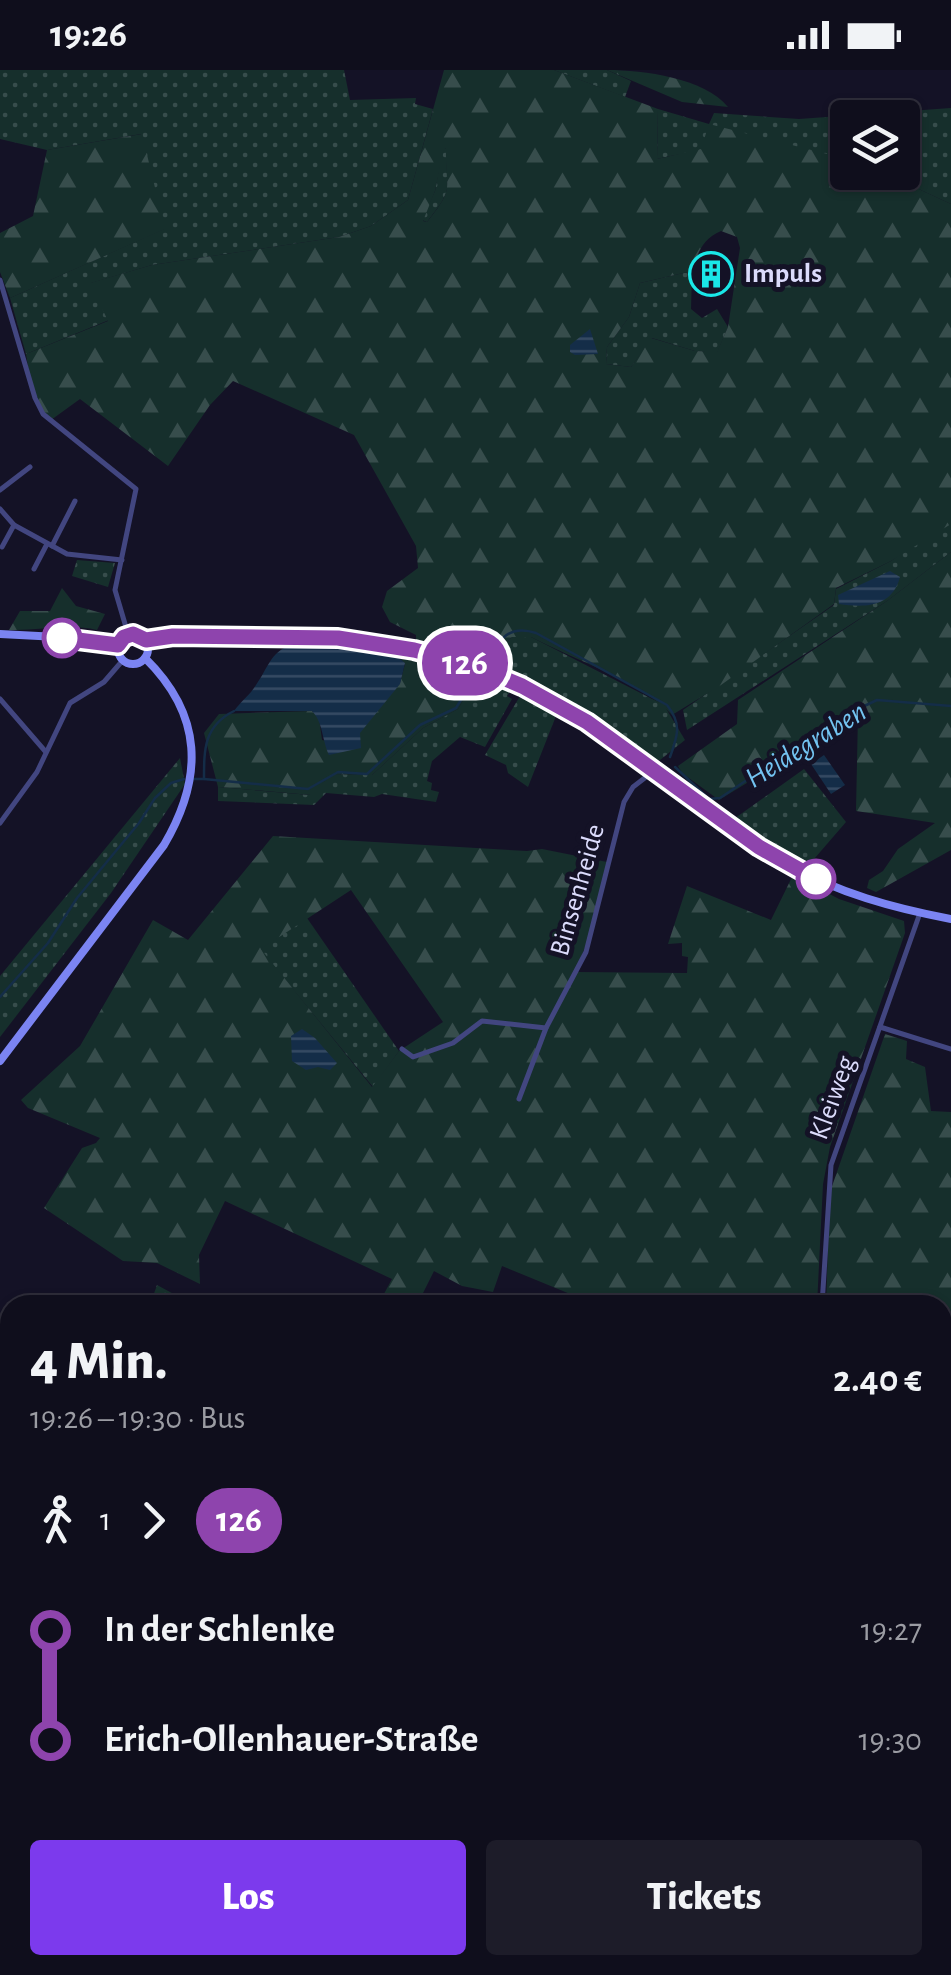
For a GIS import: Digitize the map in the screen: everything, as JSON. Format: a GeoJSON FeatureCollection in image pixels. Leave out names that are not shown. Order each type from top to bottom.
{"type":"FeatureCollection","features":[{"type":"Feature","properties":{"kind":"street"},"geometry":{"type":"LineString","coordinates":[[0,280],[35,398],[44,414],[136,489],[115,590],[128,634]]}},
{"type":"Feature","properties":{"kind":"street"},"geometry":{"type":"LineString","coordinates":[[0,490],[30,467]]}},
{"type":"Feature","properties":{"kind":"street"},"geometry":{"type":"LineString","coordinates":[[34,569],[74,502]]}},
{"type":"Feature","properties":{"kind":"street"},"geometry":{"type":"LineString","coordinates":[[0,509],[14,525],[78,558],[122,560]]}},
{"type":"Feature","properties":{"kind":"street"},"geometry":{"type":"LineString","coordinates":[[2,547],[14,525]]}},
{"type":"Feature","properties":{"kind":"street"},"geometry":{"type":"LineString","coordinates":[[0,634],[77,638],[118,645]]}},
{"type":"Feature","properties":{"kind":"street"},"geometry":{"type":"LineString","coordinates":[[128,634],[138,634],[146,640],[148,650],[144,658],[132,664],[123,660],[118,645],[128,634]]}},
{"type":"Feature","properties":{"kind":"street"},"geometry":{"type":"LineString","coordinates":[[146,640],[173,636],[338,638],[414,650],[481,669],[556,703],[786,863],[860,897],[951,919]]}},
{"type":"Feature","properties":{"kind":"street"},"geometry":{"type":"LineString","coordinates":[[0,1061],[178,822],[191,772],[191,741],[184,712],[168,683],[144,658]]}},
{"type":"Feature","properties":{"kind":"street"},"geometry":{"type":"LineString","coordinates":[[0,823],[30,782],[70,702],[104,682],[123,660]]}},
{"type":"Feature","properties":{"kind":"street"},"geometry":{"type":"LineString","coordinates":[[0,699],[45,750]]}},
{"type":"Feature","properties":{"kind":"street","name":"Binsenheide"},"geometry":{"type":"LineString","coordinates":[[519,1099],[546,1028],[586,952],[624,802],[633,787],[656,770]]}},
{"type":"Feature","properties":{"kind":"street","name":"Kleiweg"},"geometry":{"type":"LineString","coordinates":[[823,1295],[831,1165],[920,912]]}},
{"type":"Feature","properties":{"kind":"street"},"geometry":{"type":"LineString","coordinates":[[402,1048],[413,1057],[453,1043],[482,1021],[546,1028]]}},
{"type":"Feature","properties":{"kind":"street"},"geometry":{"type":"LineString","coordinates":[[880,1027],[951,1049]]}},
{"type":"Feature","properties":{"kind":"green space"},"geometry":{"type":"Polygon","coordinates":[[[0,70],[344,70],[350,100],[416,98],[415,104],[433,109],[408,200],[371,226],[339,237],[152,265],[91,283],[109,320],[26,354],[10,298],[164,229],[141,134],[47,150],[0,139],[0,70]]]}},
{"type":"Feature","properties":{"kind":"green space"},"geometry":{"type":"Polygon","coordinates":[[[444,70],[554,70],[658,109],[657,159],[701,149],[709,124],[830,155],[830,190],[920,190],[951,204],[951,524],[891,561],[836,588],[834,604],[672,715],[626,682],[531,637],[512,637],[485,664],[416,643],[416,635],[390,622],[382,607],[387,591],[418,568],[416,546],[354,435],[233,381],[210,405],[168,466],[80,399],[51,420],[39,406],[26,354],[108,321],[90,283],[152,265],[339,237],[371,226],[408,200],[444,70]],[[446,149],[423,221],[427,222],[445,194],[446,149]],[[721,231],[705,242],[692,271],[640,283],[629,317],[607,347],[606,364],[631,367],[651,338],[695,351],[717,352],[728,327],[740,248],[737,237],[721,231]]]}},
{"type":"Feature","properties":{"kind":"green space"},"geometry":{"type":"Polygon","coordinates":[[[554,70],[607,70],[631,81],[625,97],[554,70]]]}},
{"type":"Feature","properties":{"kind":"green space"},"geometry":{"type":"Polygon","coordinates":[[[607,70],[655,74],[689,83],[728,107],[682,102],[607,70]]]}},
{"type":"Feature","properties":{"kind":"green space"},"geometry":{"type":"Polygon","coordinates":[[[951,108],[951,204],[920,190],[920,110],[951,108]]]}},
{"type":"Feature","properties":{"kind":"green space"},"geometry":{"type":"Polygon","coordinates":[[[658,109],[709,124],[714,113],[799,119],[830,117],[830,155],[752,147],[657,159],[658,109]]]}},
{"type":"Feature","properties":{"kind":"green space"},"geometry":{"type":"Polygon","coordinates":[[[142,134],[165,229],[10,298],[0,272],[0,233],[33,216],[47,150],[142,134]]]}},
{"type":"Feature","properties":{"kind":"green space"},"geometry":{"type":"Polygon","coordinates":[[[443,147],[446,194],[427,222],[422,220],[435,191],[443,147]]]}},
{"type":"Feature","properties":{"kind":"green space"},"geometry":{"type":"Polygon","coordinates":[[[692,271],[691,309],[702,318],[717,309],[728,327],[717,353],[652,338],[631,367],[606,364],[607,347],[629,317],[640,283],[692,271]]]}},
{"type":"Feature","properties":{"kind":"green space"},"geometry":{"type":"Polygon","coordinates":[[[951,519],[951,552],[887,601],[687,730],[683,710],[834,605],[836,589],[891,561],[951,519]]]}},
{"type":"Feature","properties":{"kind":"green space"},"geometry":{"type":"Polygon","coordinates":[[[951,552],[951,850],[876,892],[867,888],[869,880],[883,871],[898,849],[935,823],[856,811],[858,715],[719,800],[678,766],[737,724],[738,700],[887,601],[951,552]]]}},
{"type":"Feature","properties":{"kind":"green space"},"geometry":{"type":"Polygon","coordinates":[[[77,560],[115,563],[108,587],[72,576],[77,560]]]}},
{"type":"Feature","properties":{"kind":"green space"},"geometry":{"type":"Polygon","coordinates":[[[62,588],[76,606],[105,614],[97,630],[9,630],[20,611],[50,611],[62,588]]]}},
{"type":"Feature","properties":{"kind":"green space"},"geometry":{"type":"Polygon","coordinates":[[[512,637],[531,637],[664,705],[685,740],[660,760],[653,760],[572,707],[485,664],[512,637]]]}},
{"type":"Feature","properties":{"kind":"green space"},"geometry":{"type":"Polygon","coordinates":[[[398,656],[478,675],[458,709],[423,728],[372,775],[332,774],[311,795],[218,787],[204,733],[219,714],[312,711],[319,718],[322,740],[360,748],[359,733],[400,683],[405,664],[398,656]]]}},
{"type":"Feature","properties":{"kind":"green space"},"geometry":{"type":"Polygon","coordinates":[[[478,675],[512,689],[507,696],[512,699],[485,747],[460,737],[432,761],[427,781],[432,783],[431,790],[439,792],[436,802],[382,794],[374,797],[326,793],[314,805],[218,801],[218,787],[310,795],[332,774],[372,775],[423,728],[458,709],[478,675]]]}},
{"type":"Feature","properties":{"kind":"green space"},"geometry":{"type":"Polygon","coordinates":[[[520,696],[556,716],[528,787],[508,773],[506,765],[485,755],[520,696]]]}},
{"type":"Feature","properties":{"kind":"green space"},"geometry":{"type":"Polygon","coordinates":[[[180,758],[185,784],[111,893],[0,1037],[0,976],[180,758]]]}},
{"type":"Feature","properties":{"kind":"green space"},"geometry":{"type":"Polygon","coordinates":[[[804,769],[846,822],[808,866],[731,821],[804,769]]]}},
{"type":"Feature","properties":{"kind":"green space"},"geometry":{"type":"Polygon","coordinates":[[[273,836],[542,849],[607,862],[586,945],[575,972],[687,973],[688,957],[682,956],[682,943],[668,944],[687,886],[771,920],[793,875],[839,899],[904,921],[905,933],[830,1147],[823,1184],[817,1295],[573,1295],[502,1266],[493,1292],[462,1286],[434,1271],[422,1295],[383,1295],[392,1279],[225,1201],[199,1255],[200,1284],[157,1263],[123,1261],[44,1208],[82,1148],[100,1138],[28,1108],[21,1100],[80,1046],[153,920],[188,940],[273,836]],[[351,890],[261,949],[372,1087],[399,1051],[443,1022],[351,890]]]}},
{"type":"Feature","properties":{"kind":"green space"},"geometry":{"type":"Polygon","coordinates":[[[307,918],[399,1051],[373,1087],[260,949],[307,918]]]}},
{"type":"Feature","properties":{"kind":"green space"},"geometry":{"type":"Polygon","coordinates":[[[885,1034],[907,1041],[906,1059],[925,1067],[931,1111],[951,1112],[951,1295],[826,1295],[830,1192],[885,1034]]]}},
{"type":"Feature","properties":{"kind":"green space"},"geometry":{"type":"Polygon","coordinates":[[[157,1285],[176,1295],[154,1295],[157,1285]]]}},
{"type":"Feature","properties":{"kind":"water"},"geometry":{"type":"Polygon","coordinates":[[[590,329],[598,354],[570,352],[570,345],[590,329]]]}},
{"type":"Feature","properties":{"kind":"water"},"geometry":{"type":"Polygon","coordinates":[[[890,571],[900,577],[884,600],[859,606],[839,604],[838,595],[890,571]]]}},
{"type":"Feature","properties":{"kind":"water"},"geometry":{"type":"Polygon","coordinates":[[[297,644],[370,649],[405,663],[400,684],[360,733],[361,748],[329,755],[312,711],[234,711],[254,689],[276,654],[297,644]]]}},
{"type":"Feature","properties":{"kind":"water"},"geometry":{"type":"Polygon","coordinates":[[[824,755],[845,785],[831,794],[811,764],[824,755]]]}},
{"type":"Feature","properties":{"kind":"water"},"geometry":{"type":"Polygon","coordinates":[[[302,1029],[337,1063],[330,1070],[306,1070],[292,1061],[291,1036],[302,1029]]]}},
{"type":"Feature","properties":{"kind":"waterway","name":"Heidegraben"},"geometry":{"type":"LineString","coordinates":[[483,666],[510,633],[536,633],[667,705],[677,730],[670,757]]}},
{"type":"Feature","properties":{"kind":"waterway","name":"Heidegraben"},"geometry":{"type":"LineString","coordinates":[[204,779],[308,789],[338,772],[367,774],[420,725],[456,708],[478,672]]}},
{"type":"Feature","properties":{"kind":"waterway","name":"Heidegraben"},"geometry":{"type":"LineString","coordinates":[[675,767],[709,799],[720,798],[839,718],[877,700],[951,706]]}},
{"type":"Feature","properties":{"kind":"waterway","name":"Heidegraben"},"geometry":{"type":"LineString","coordinates":[[192,779],[204,779],[211,731],[234,711]]}},
{"type":"Feature","properties":{"kind":"waterway","name":"Heidegraben"},"geometry":{"type":"LineString","coordinates":[[0,997],[48,943],[77,898],[155,798],[171,783],[184,779]]}},
{"type":"Feature","properties":{"kind":"bus line","name":"126"},"geometry":{"type":"LineString","coordinates":[[62,638],[118,645],[133,634],[146,640],[173,636],[338,638],[380,643],[472,665],[522,686],[587,722],[759,847],[816,879]]}},
{"type":"Feature","properties":{"kind":"place","name":"Impuls"},"geometry":{"type":"Point","coordinates":[711,274]}}]}
